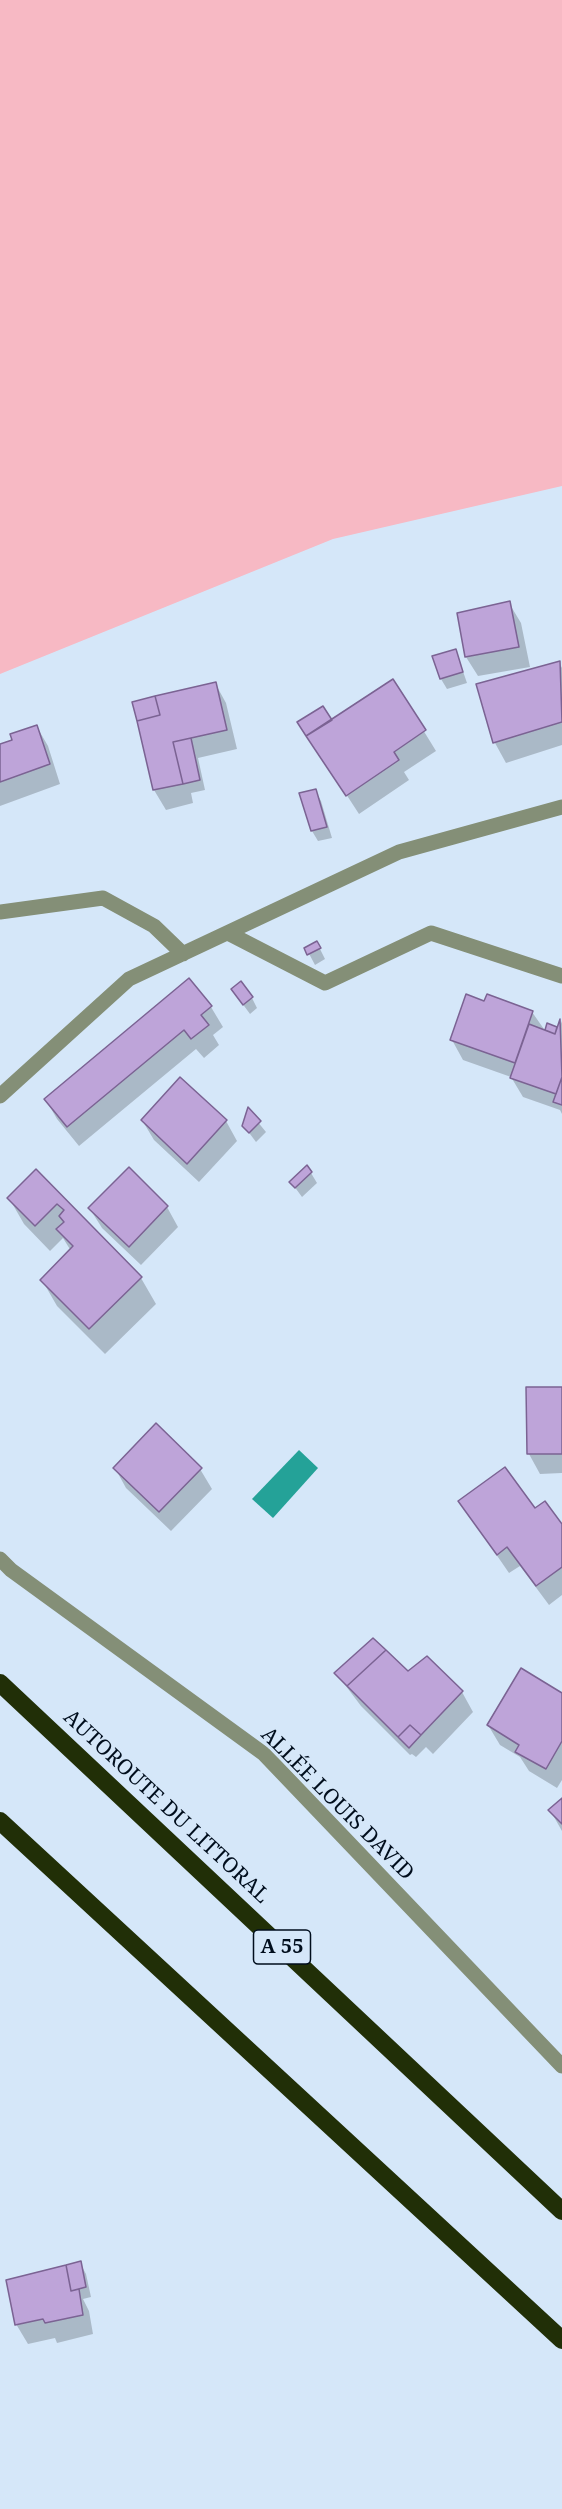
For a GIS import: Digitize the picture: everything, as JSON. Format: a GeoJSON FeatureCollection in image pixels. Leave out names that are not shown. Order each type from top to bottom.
{"type":"FeatureCollection","features":[{"type":"Feature","properties":{"kind":"highway","name":"AUTOROUTE DU LITTORAL"},"geometry":{"type":"LineString","coordinates":[[0,1683],[562,2211]]}},
{"type":"Feature","properties":{"kind":"highway"},"geometry":{"type":"LineString","coordinates":[[0,1821],[562,2340]]}},
{"type":"Feature","properties":{"kind":"street"},"geometry":{"type":"LineString","coordinates":[[0,1096],[129,980],[399,852],[562,807]]}},
{"type":"Feature","properties":{"kind":"street"},"geometry":{"type":"LineString","coordinates":[[0,912],[103,898],[154,926],[183,954]]}},
{"type":"Feature","properties":{"kind":"street"},"geometry":{"type":"LineString","coordinates":[[228,933],[325,983],[431,933],[562,976]]}},
{"type":"Feature","properties":{"kind":"street","name":"ALLÉE LOUIS DAVID"},"geometry":{"type":"LineString","coordinates":[[0,1559],[11,1570],[264,1754],[562,2066]]}},
{"type":"Feature","properties":{"kind":"shaded area"},"geometry":{"type":"Polygon","coordinates":[[[0,0],[562,0],[562,486],[333,539],[0,674],[0,0]]]}},
{"type":"Feature","properties":{"kind":"shaded area"},"geometry":{"type":"Polygon","coordinates":[[[299,1450],[318,1468],[273,1518],[252,1499],[299,1450]]]}},
{"type":"Feature","properties":{"kind":"building"},"geometry":{"type":"Polygon","coordinates":[[[510,601],[519,647],[465,657],[457,613],[510,601]]]}},
{"type":"Feature","properties":{"kind":"building"},"geometry":{"type":"Polygon","coordinates":[[[456,649],[463,672],[440,679],[432,656],[456,649]]]}},
{"type":"Feature","properties":{"kind":"building"},"geometry":{"type":"Polygon","coordinates":[[[560,661],[562,722],[493,743],[476,684],[560,661]]]}},
{"type":"Feature","properties":{"kind":"building"},"geometry":{"type":"Polygon","coordinates":[[[393,679],[426,730],[394,752],[399,760],[346,796],[306,736],[393,679]]]}},
{"type":"Feature","properties":{"kind":"building"},"geometry":{"type":"Polygon","coordinates":[[[216,682],[227,730],[173,742],[183,784],[153,790],[137,721],[160,715],[155,696],[216,682]]]}},
{"type":"Feature","properties":{"kind":"building"},"geometry":{"type":"Polygon","coordinates":[[[155,696],[160,715],[137,721],[132,702],[155,696]]]}},
{"type":"Feature","properties":{"kind":"building"},"geometry":{"type":"Polygon","coordinates":[[[323,706],[332,720],[306,736],[297,722],[323,706]]]}},
{"type":"Feature","properties":{"kind":"building"},"geometry":{"type":"Polygon","coordinates":[[[37,725],[50,764],[0,782],[0,744],[12,740],[10,734],[37,725]]]}},
{"type":"Feature","properties":{"kind":"building"},"geometry":{"type":"Polygon","coordinates":[[[191,738],[200,780],[183,784],[173,742],[191,738]]]}},
{"type":"Feature","properties":{"kind":"building"},"geometry":{"type":"Polygon","coordinates":[[[316,789],[327,827],[311,831],[299,793],[316,789]]]}},
{"type":"Feature","properties":{"kind":"building"},"geometry":{"type":"Polygon","coordinates":[[[317,941],[321,948],[307,955],[304,948],[317,941]]]}},
{"type":"Feature","properties":{"kind":"building"},"geometry":{"type":"Polygon","coordinates":[[[189,978],[212,1006],[201,1015],[209,1025],[191,1039],[184,1030],[67,1127],[44,1099],[189,978]]]}},
{"type":"Feature","properties":{"kind":"building"},"geometry":{"type":"Polygon","coordinates":[[[241,981],[253,997],[243,1005],[231,989],[241,981]]]}},
{"type":"Feature","properties":{"kind":"building"},"geometry":{"type":"Polygon","coordinates":[[[466,994],[484,1001],[487,994],[533,1011],[515,1063],[450,1040],[466,994]]]}},
{"type":"Feature","properties":{"kind":"building"},"geometry":{"type":"Polygon","coordinates":[[[560,1019],[562,1077],[556,1094],[510,1078],[529,1024],[555,1034],[560,1019]]]}},
{"type":"Feature","properties":{"kind":"building"},"geometry":{"type":"Polygon","coordinates":[[[547,1023],[557,1027],[555,1034],[545,1030],[547,1023]]]}},
{"type":"Feature","properties":{"kind":"building"},"geometry":{"type":"Polygon","coordinates":[[[180,1077],[227,1120],[187,1164],[141,1120],[180,1077]]]}},
{"type":"Feature","properties":{"kind":"building"},"geometry":{"type":"Polygon","coordinates":[[[562,1077],[562,1105],[553,1102],[562,1077]]]}},
{"type":"Feature","properties":{"kind":"building"},"geometry":{"type":"Polygon","coordinates":[[[248,1107],[261,1121],[249,1133],[242,1126],[248,1107]]]}},
{"type":"Feature","properties":{"kind":"building"},"geometry":{"type":"Polygon","coordinates":[[[307,1165],[312,1172],[295,1188],[289,1182],[307,1165]]]}},
{"type":"Feature","properties":{"kind":"building"},"geometry":{"type":"Polygon","coordinates":[[[129,1167],[168,1206],[129,1247],[88,1208],[129,1167]]]}},
{"type":"Feature","properties":{"kind":"building"},"geometry":{"type":"Polygon","coordinates":[[[36,1169],[142,1277],[89,1329],[40,1280],[73,1246],[56,1229],[64,1222],[59,1216],[64,1210],[57,1204],[35,1226],[7,1198],[36,1169]]]}},
{"type":"Feature","properties":{"kind":"building"},"geometry":{"type":"Polygon","coordinates":[[[526,1387],[562,1387],[562,1454],[527,1454],[526,1387]]]}},
{"type":"Feature","properties":{"kind":"building"},"geometry":{"type":"Polygon","coordinates":[[[156,1423],[202,1468],[159,1512],[113,1468],[156,1423]]]}},
{"type":"Feature","properties":{"kind":"building"},"geometry":{"type":"Polygon","coordinates":[[[505,1467],[535,1508],[545,1501],[562,1524],[562,1567],[536,1586],[507,1547],[497,1555],[458,1501],[505,1467]]]}},
{"type":"Feature","properties":{"kind":"building"},"geometry":{"type":"Polygon","coordinates":[[[373,1638],[386,1650],[347,1686],[334,1673],[373,1638]]]}},
{"type":"Feature","properties":{"kind":"building"},"geometry":{"type":"Polygon","coordinates":[[[386,1650],[408,1671],[427,1656],[463,1691],[421,1735],[410,1725],[398,1737],[347,1686],[386,1650]]]}},
{"type":"Feature","properties":{"kind":"building"},"geometry":{"type":"Polygon","coordinates":[[[521,1668],[562,1693],[562,1741],[546,1769],[515,1752],[519,1745],[487,1725],[521,1668]]]}},
{"type":"Feature","properties":{"kind":"building"},"geometry":{"type":"Polygon","coordinates":[[[410,1725],[421,1735],[409,1748],[398,1737],[410,1725]]]}},
{"type":"Feature","properties":{"kind":"building"},"geometry":{"type":"Polygon","coordinates":[[[562,1798],[562,1824],[548,1810],[562,1798]]]}},
{"type":"Feature","properties":{"kind":"building"},"geometry":{"type":"Polygon","coordinates":[[[81,2261],[86,2287],[71,2291],[66,2265],[81,2261]]]}},
{"type":"Feature","properties":{"kind":"building"},"geometry":{"type":"Polygon","coordinates":[[[66,2265],[71,2291],[79,2289],[83,2315],[45,2323],[43,2319],[15,2325],[6,2280],[66,2265]]]}}]}
